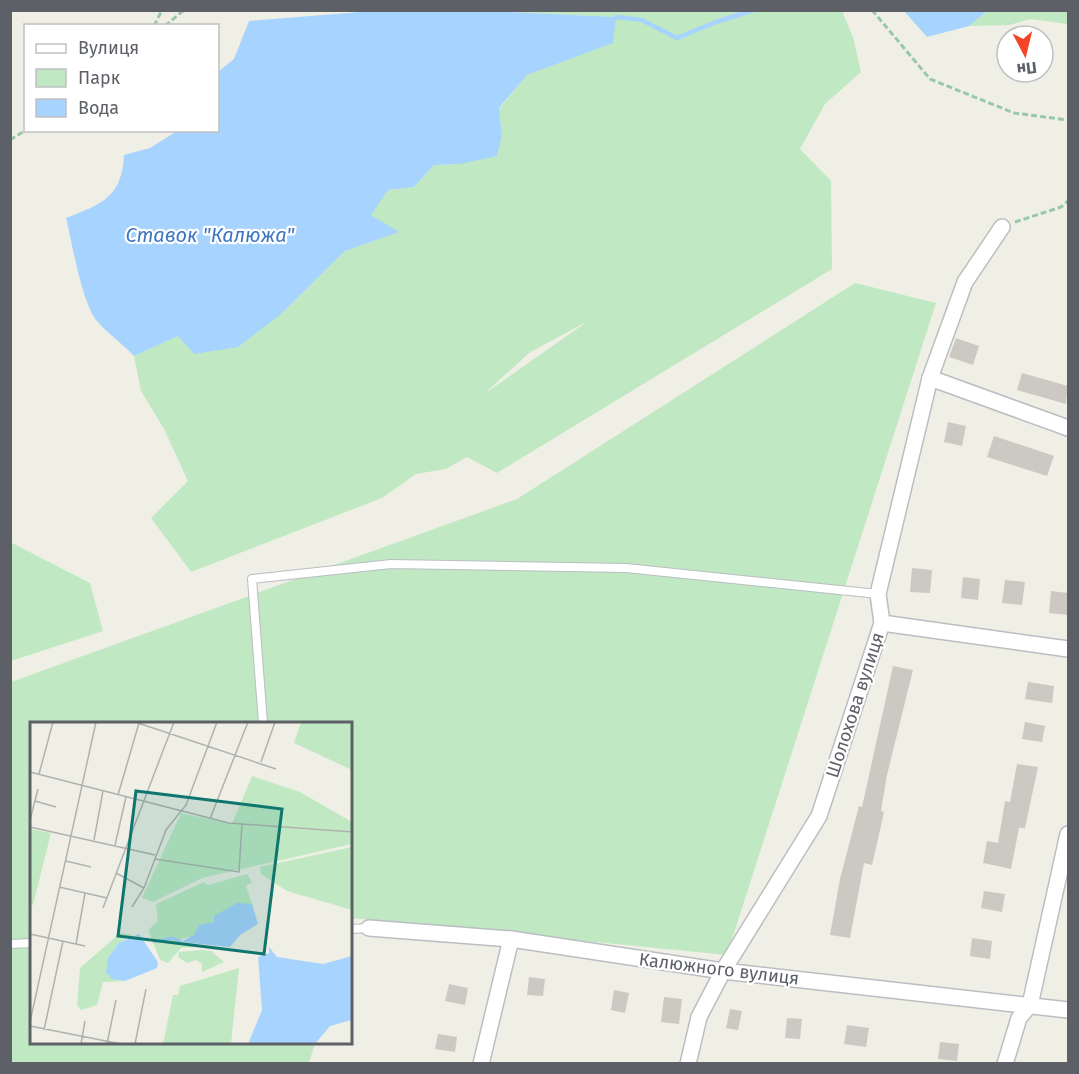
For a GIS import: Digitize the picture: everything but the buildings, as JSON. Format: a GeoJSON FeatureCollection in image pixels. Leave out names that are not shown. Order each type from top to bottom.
{"type":"FeatureCollection","features":[{"type":"Feature","properties":{"kind":"street","name":"Шолохова вулиця"},"geometry":{"type":"LineString","coordinates":[[688,1064],[699,1017],[723,971],[819,816],[882,623],[878,594],[930,378],[965,282],[1002,227]]}},
{"type":"Feature","properties":{"kind":"street"},"geometry":{"type":"LineString","coordinates":[[930,378],[1068,428]]}},
{"type":"Feature","properties":{"kind":"street"},"geometry":{"type":"LineString","coordinates":[[882,623],[1068,649]]}},
{"type":"Feature","properties":{"kind":"street"},"geometry":{"type":"LineString","coordinates":[[1005,1064],[1019,1018],[1030,1005],[1068,834]]}},
{"type":"Feature","properties":{"kind":"street","name":"Калюжного вулиця"},"geometry":{"type":"LineString","coordinates":[[369,928],[511,939],[723,971],[1068,1010]]}},
{"type":"Feature","properties":{"kind":"street"},"geometry":{"type":"LineString","coordinates":[[481,1064],[511,939]]}},
{"type":"Feature","properties":{"kind":"lane"},"geometry":{"type":"LineString","coordinates":[[263,722],[252,579],[391,564],[615,568],[878,594]]}},
{"type":"Feature","properties":{"kind":"lane"},"geometry":{"type":"LineString","coordinates":[[352,929],[369,928]]}},
{"type":"Feature","properties":{"kind":"lane"},"geometry":{"type":"LineString","coordinates":[[10,944],[30,943]]}},
{"type":"Feature","properties":{"kind":"path"},"geometry":{"type":"LineString","coordinates":[[155,24],[162,10]]}},
{"type":"Feature","properties":{"kind":"path"},"geometry":{"type":"LineString","coordinates":[[167,24],[184,10]]}},
{"type":"Feature","properties":{"kind":"path"},"geometry":{"type":"LineString","coordinates":[[872,10],[930,79],[1014,113],[1068,120]]}},
{"type":"Feature","properties":{"kind":"path"},"geometry":{"type":"LineString","coordinates":[[10,140],[24,131]]}},
{"type":"Feature","properties":{"kind":"path"},"geometry":{"type":"LineString","coordinates":[[1002,227],[1061,207],[1068,201]]}},
{"type":"Feature","properties":{"kind":"green space"},"geometry":{"type":"Polygon","coordinates":[[[486,11],[842,11],[853,37],[861,72],[825,104],[800,149],[831,181],[832,269],[497,473],[467,457],[446,469],[416,474],[382,498],[191,572],[151,518],[188,481],[164,429],[141,391],[134,356],[178,336],[281,314],[345,251],[398,232],[370,215],[388,190],[414,187],[434,165],[460,164],[502,135],[499,109],[527,75],[613,42],[615,17],[486,11]],[[588,321],[529,353],[484,394],[588,321]]]}},
{"type":"Feature","properties":{"kind":"green space"},"geometry":{"type":"Polygon","coordinates":[[[987,11],[1068,11],[1068,24],[1030,19],[1013,24],[969,26],[987,11]]]}},
{"type":"Feature","properties":{"kind":"green space"},"geometry":{"type":"Polygon","coordinates":[[[855,283],[936,303],[727,955],[352,918],[352,722],[30,722],[30,1044],[315,1044],[309,1063],[11,1064],[11,682],[517,499],[855,283]]]}},
{"type":"Feature","properties":{"kind":"green space"},"geometry":{"type":"Polygon","coordinates":[[[10,542],[90,583],[103,631],[11,661],[10,542]]]}},
{"type":"Feature","properties":{"kind":"water","name":"Ставок \"Калюжа\""},"geometry":{"type":"Polygon","coordinates":[[[386,10],[486,11],[616,17],[613,43],[527,75],[499,108],[502,135],[497,156],[460,164],[434,165],[414,187],[388,190],[371,215],[399,232],[345,251],[281,314],[238,347],[194,354],[178,336],[134,356],[101,326],[92,313],[82,287],[66,218],[108,197],[119,181],[124,155],[150,148],[175,132],[219,132],[219,71],[234,59],[249,21],[386,10]]]}},
{"type":"Feature","properties":{"kind":"water"},"geometry":{"type":"Polygon","coordinates":[[[904,11],[987,11],[969,26],[927,37],[904,11]]]}},
{"type":"Feature","properties":{"kind":"waterway"},"geometry":{"type":"LineString","coordinates":[[616,17],[642,20],[677,38],[754,10]]}}]}
